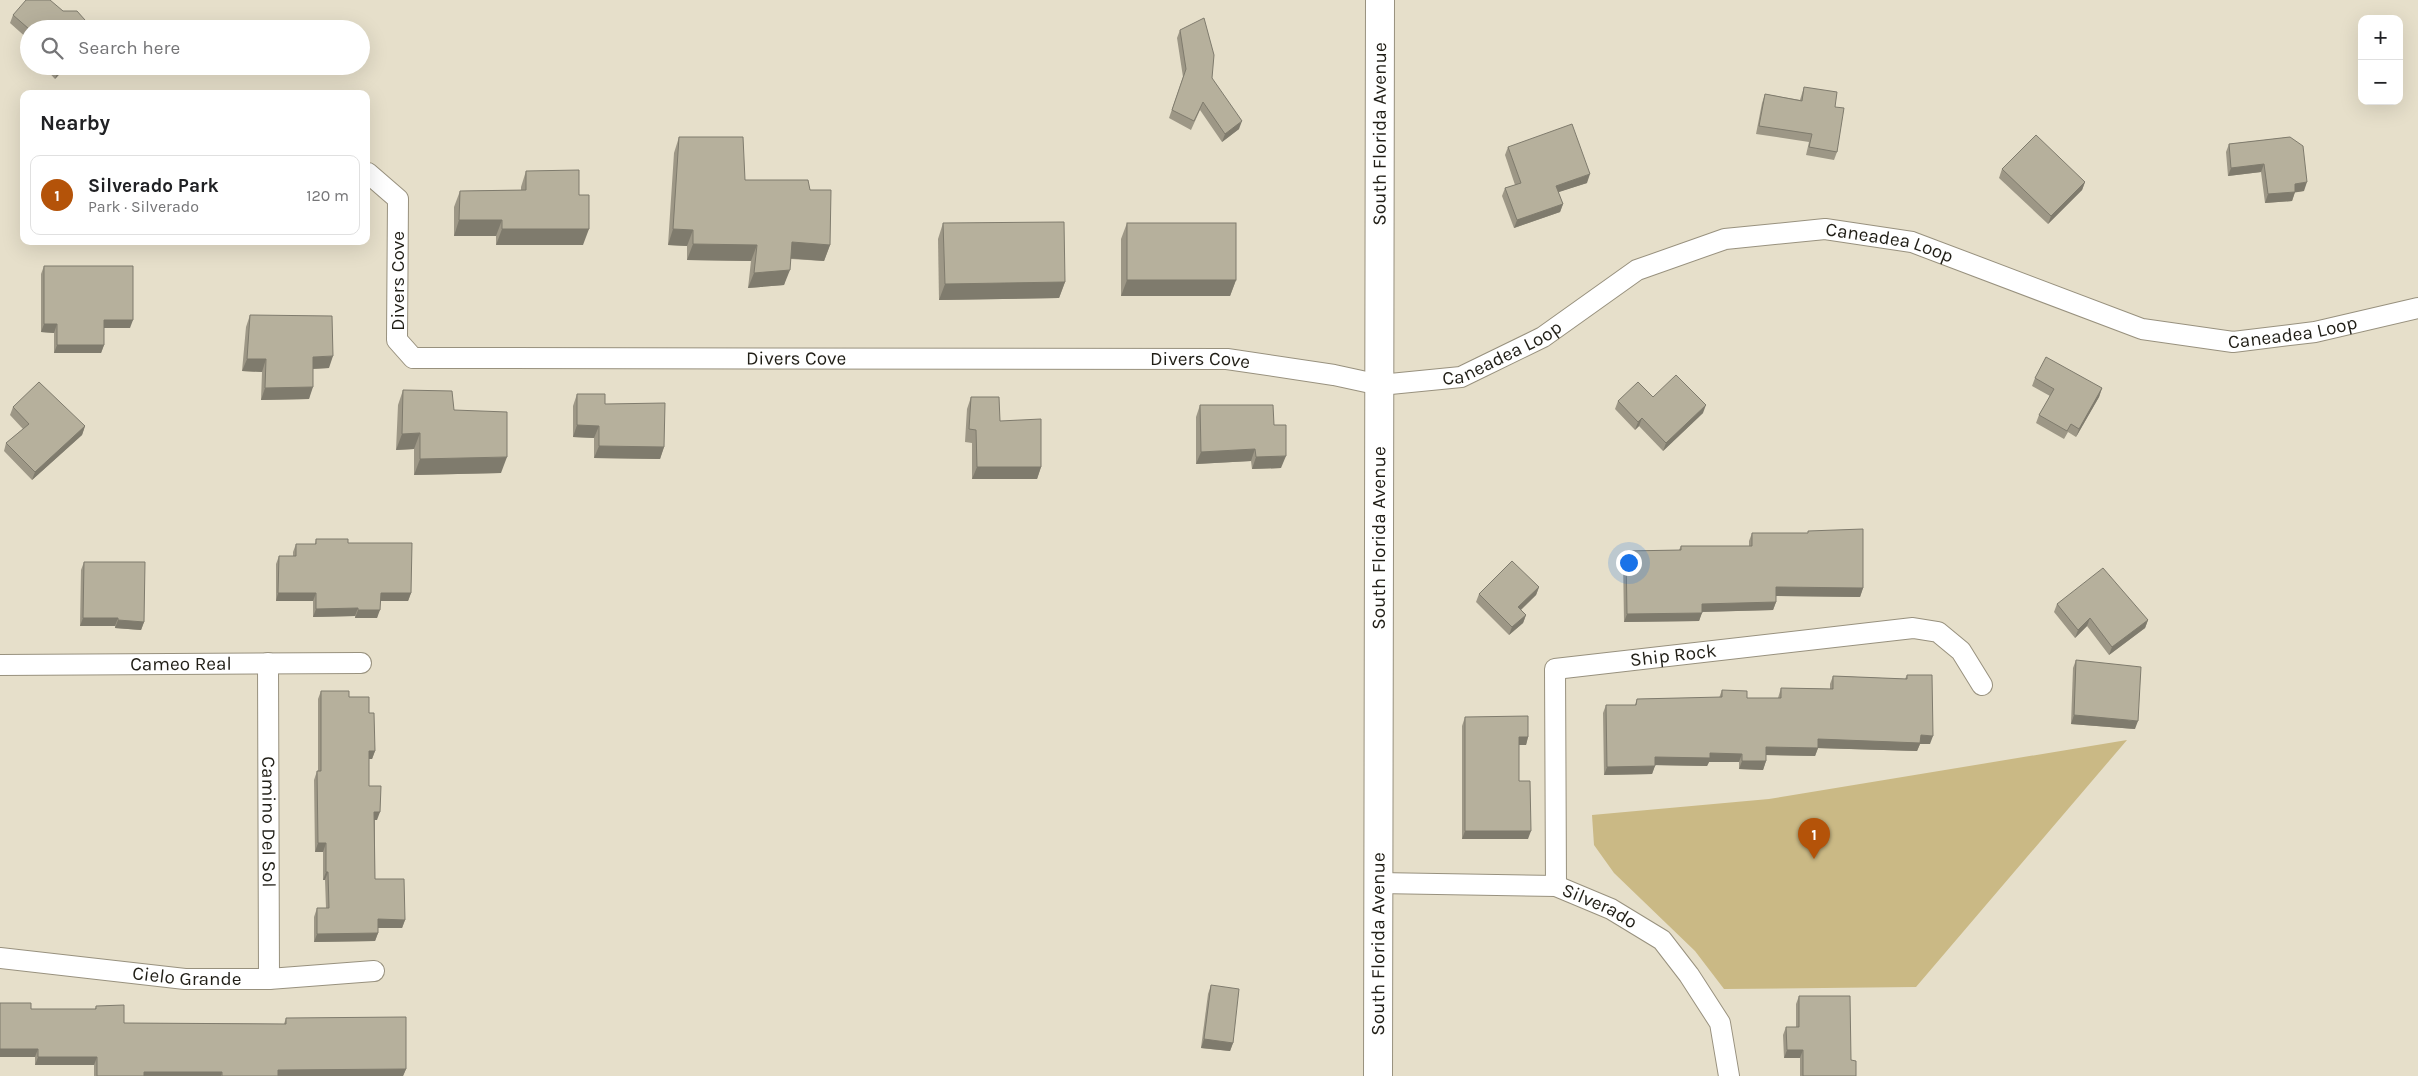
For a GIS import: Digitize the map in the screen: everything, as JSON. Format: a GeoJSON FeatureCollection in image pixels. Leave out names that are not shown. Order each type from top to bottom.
{"type":"FeatureCollection","features":[{"type":"Feature","properties":{"kind":"main road","name":"South Florida Avenue"},"geometry":{"type":"LineString","coordinates":[[1378,1076],[1380,0]]}},
{"type":"Feature","properties":{"kind":"street","name":"Divers Cove"},"geometry":{"type":"LineString","coordinates":[[370,175],[398,199],[397,340],[413,358],[1228,359],[1334,375],[1380,385]]}},
{"type":"Feature","properties":{"kind":"street","name":"Caneadea Loop"},"geometry":{"type":"LineString","coordinates":[[1380,385],[1461,377],[1543,337],[1637,270],[1725,238],[1825,230],[1912,242],[2142,329],[2233,342],[2316,332],[2418,308]]}},
{"type":"Feature","properties":{"kind":"street","name":"Ship Rock"},"geometry":{"type":"LineString","coordinates":[[1556,886],[1555,669],[1913,628],[1938,632],[1962,651],[1982,686]]}},
{"type":"Feature","properties":{"kind":"street","name":"Camino Del Sol"},"geometry":{"type":"LineString","coordinates":[[268,663],[269,979]]}},
{"type":"Feature","properties":{"kind":"street","name":"Cameo Real"},"geometry":{"type":"LineString","coordinates":[[0,665],[362,663]]}},
{"type":"Feature","properties":{"kind":"street","name":"Silverado"},"geometry":{"type":"LineString","coordinates":[[1378,883],[1556,886],[1611,909],[1662,940],[1690,975],[1720,1023],[1729,1076]]}},
{"type":"Feature","properties":{"kind":"street","name":"Cielo Grande"},"geometry":{"type":"LineString","coordinates":[[0,958],[185,979],[269,979],[374,970]]}},
{"type":"Feature","properties":{"kind":"shaded area"},"geometry":{"type":"Polygon","coordinates":[[[2127,740],[1916,987],[1724,989],[1695,951],[1614,873],[1594,845],[1592,815],[1769,799],[2127,740]]]}},
{"type":"Feature","properties":{"kind":"building"},"geometry":{"type":"Polygon","coordinates":[[[26,0],[50,0],[63,11],[77,11],[85,20],[20,21],[13,15],[26,0]]]}},
{"type":"Feature","properties":{"kind":"building"},"geometry":{"type":"Polygon","coordinates":[[[1204,18],[1214,55],[1212,78],[1242,121],[1225,134],[1203,102],[1194,121],[1172,110],[1186,69],[1180,30],[1204,18]]]}},
{"type":"Feature","properties":{"kind":"building"},"geometry":{"type":"Polygon","coordinates":[[[1804,87],[1837,92],[1835,107],[1844,108],[1837,152],[1809,147],[1812,134],[1759,126],[1765,94],[1802,101],[1804,87]]]}},
{"type":"Feature","properties":{"kind":"building"},"geometry":{"type":"Polygon","coordinates":[[[1572,124],[1590,174],[1556,186],[1563,204],[1517,220],[1505,188],[1521,183],[1508,147],[1572,124]]]}},
{"type":"Feature","properties":{"kind":"building"},"geometry":{"type":"Polygon","coordinates":[[[2036,135],[2085,182],[2051,216],[2002,169],[2036,135]]]}},
{"type":"Feature","properties":{"kind":"building"},"geometry":{"type":"Polygon","coordinates":[[[679,137],[743,137],[745,180],[808,180],[810,190],[831,190],[830,245],[792,242],[790,270],[754,273],[757,245],[693,244],[693,230],[673,229],[679,137]]]}},
{"type":"Feature","properties":{"kind":"building"},"geometry":{"type":"Polygon","coordinates":[[[2290,137],[2303,146],[2307,182],[2295,184],[2295,192],[2268,194],[2264,164],[2231,168],[2229,144],[2290,137]]]}},
{"type":"Feature","properties":{"kind":"building"},"geometry":{"type":"Polygon","coordinates":[[[579,170],[579,195],[589,195],[589,229],[502,229],[502,220],[459,220],[460,191],[526,190],[526,171],[579,170]]]}},
{"type":"Feature","properties":{"kind":"building"},"geometry":{"type":"Polygon","coordinates":[[[1064,222],[1065,282],[945,284],[943,223],[1064,222]]]}},
{"type":"Feature","properties":{"kind":"building"},"geometry":{"type":"Polygon","coordinates":[[[1127,223],[1236,223],[1236,280],[1127,280],[1127,223]]]}},
{"type":"Feature","properties":{"kind":"building"},"geometry":{"type":"Polygon","coordinates":[[[44,266],[133,266],[133,320],[104,320],[104,345],[57,345],[57,324],[44,324],[44,266]]]}},
{"type":"Feature","properties":{"kind":"building"},"geometry":{"type":"Polygon","coordinates":[[[250,315],[332,316],[333,356],[313,357],[313,387],[265,388],[266,359],[247,359],[250,315]]]}},
{"type":"Feature","properties":{"kind":"building"},"geometry":{"type":"Polygon","coordinates":[[[2046,357],[2102,388],[2079,429],[2071,424],[2067,431],[2039,415],[2054,389],[2035,378],[2046,357]]]}},
{"type":"Feature","properties":{"kind":"building"},"geometry":{"type":"Polygon","coordinates":[[[1676,375],[1706,405],[1666,443],[1642,418],[1638,422],[1618,401],[1638,382],[1653,397],[1676,375]]]}},
{"type":"Feature","properties":{"kind":"building"},"geometry":{"type":"Polygon","coordinates":[[[39,382],[85,426],[35,472],[6,443],[29,424],[13,407],[39,382]]]}},
{"type":"Feature","properties":{"kind":"building"},"geometry":{"type":"Polygon","coordinates":[[[403,390],[452,391],[454,410],[507,412],[507,457],[420,459],[420,433],[402,434],[403,390]]]}},
{"type":"Feature","properties":{"kind":"building"},"geometry":{"type":"Polygon","coordinates":[[[577,394],[605,394],[605,404],[665,403],[664,447],[599,446],[599,426],[577,425],[577,394]]]}},
{"type":"Feature","properties":{"kind":"building"},"geometry":{"type":"Polygon","coordinates":[[[971,397],[999,397],[1000,421],[1041,419],[1041,467],[977,467],[976,430],[969,429],[971,397]]]}},
{"type":"Feature","properties":{"kind":"building"},"geometry":{"type":"Polygon","coordinates":[[[1200,405],[1273,405],[1274,425],[1286,425],[1286,456],[1256,457],[1255,449],[1201,452],[1200,405]]]}},
{"type":"Feature","properties":{"kind":"building"},"geometry":{"type":"Polygon","coordinates":[[[1863,529],[1863,588],[1776,587],[1776,602],[1702,604],[1702,613],[1627,614],[1626,551],[1681,550],[1681,546],[1752,546],[1752,533],[1808,533],[1808,531],[1863,529]]]}},
{"type":"Feature","properties":{"kind":"building"},"geometry":{"type":"Polygon","coordinates":[[[316,539],[348,539],[348,543],[412,543],[411,593],[381,593],[380,610],[358,610],[358,608],[316,609],[316,593],[278,593],[279,556],[296,556],[296,544],[316,544],[316,539]]]}},
{"type":"Feature","properties":{"kind":"building"},"geometry":{"type":"Polygon","coordinates":[[[1512,561],[1539,587],[1518,607],[1526,615],[1512,627],[1479,594],[1512,561]]]}},
{"type":"Feature","properties":{"kind":"building"},"geometry":{"type":"Polygon","coordinates":[[[84,562],[145,562],[144,622],[118,620],[118,618],[83,618],[84,562]]]}},
{"type":"Feature","properties":{"kind":"building"},"geometry":{"type":"Polygon","coordinates":[[[2103,568],[2148,620],[2112,647],[2090,618],[2078,630],[2057,604],[2103,568]]]}},
{"type":"Feature","properties":{"kind":"building"},"geometry":{"type":"Polygon","coordinates":[[[2076,660],[2141,667],[2138,721],[2074,715],[2076,660]]]}},
{"type":"Feature","properties":{"kind":"building"},"geometry":{"type":"Polygon","coordinates":[[[1907,675],[1932,675],[1933,736],[1921,735],[1920,743],[1818,739],[1818,748],[1766,747],[1766,761],[1742,761],[1742,754],[1710,753],[1710,758],[1655,757],[1655,766],[1607,767],[1606,705],[1636,705],[1637,699],[1722,697],[1722,690],[1747,691],[1747,698],[1781,698],[1781,688],[1833,689],[1833,676],[1907,679],[1907,675]]]}},
{"type":"Feature","properties":{"kind":"building"},"geometry":{"type":"Polygon","coordinates":[[[321,691],[349,691],[349,697],[369,697],[369,713],[374,713],[375,751],[369,751],[369,786],[381,786],[380,812],[374,812],[375,879],[404,879],[405,920],[378,919],[378,933],[317,934],[317,908],[329,908],[326,843],[318,843],[317,771],[321,771],[321,691]]]}},
{"type":"Feature","properties":{"kind":"building"},"geometry":{"type":"Polygon","coordinates":[[[1528,716],[1528,737],[1519,737],[1519,781],[1530,781],[1531,831],[1465,831],[1465,717],[1528,716]]]}},
{"type":"Feature","properties":{"kind":"building"},"geometry":{"type":"Polygon","coordinates":[[[1211,985],[1239,989],[1233,1043],[1204,1039],[1211,985]]]}},
{"type":"Feature","properties":{"kind":"building"},"geometry":{"type":"Polygon","coordinates":[[[1799,996],[1850,996],[1851,1060],[1856,1061],[1856,1076],[1803,1076],[1803,1050],[1787,1050],[1786,1027],[1799,1027],[1799,996]]]}},
{"type":"Feature","properties":{"kind":"building"},"geometry":{"type":"Polygon","coordinates":[[[0,1003],[31,1003],[31,1009],[96,1009],[96,1006],[124,1005],[124,1023],[286,1024],[286,1018],[406,1017],[406,1069],[278,1070],[278,1076],[222,1076],[222,1072],[144,1072],[144,1076],[97,1076],[97,1057],[38,1057],[38,1049],[0,1049],[0,1003]]]}},
{"type":"Feature","properties":{"kind":"place","name":"Silverado Park"},"geometry":{"type":"Point","coordinates":[1814,859]}}]}
